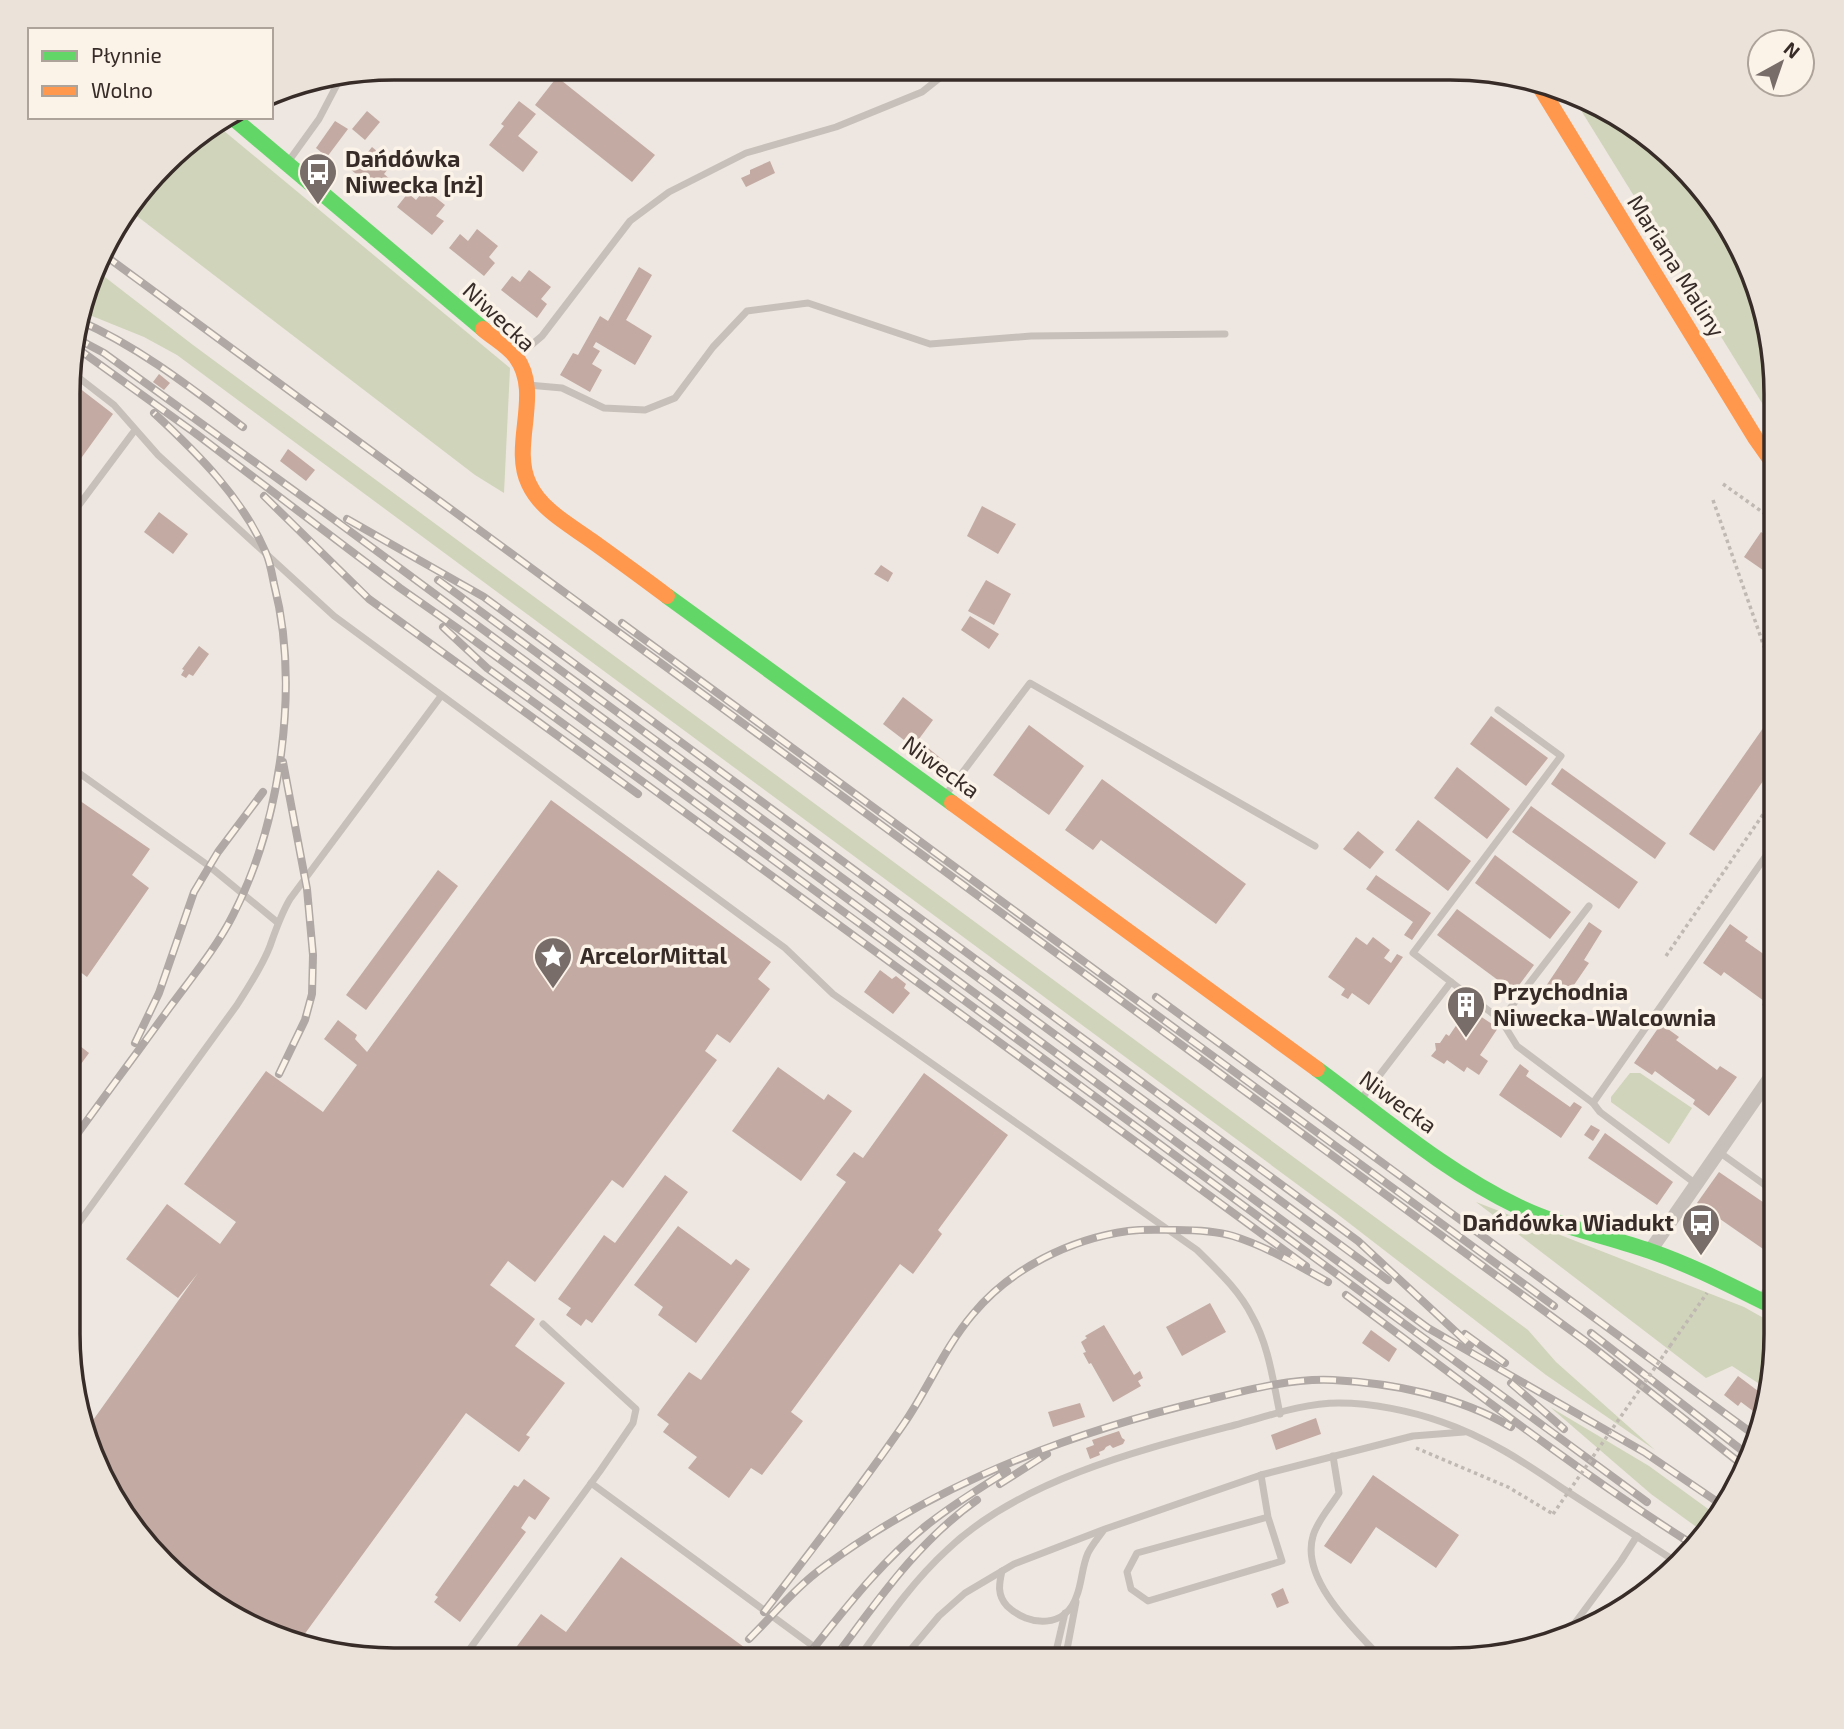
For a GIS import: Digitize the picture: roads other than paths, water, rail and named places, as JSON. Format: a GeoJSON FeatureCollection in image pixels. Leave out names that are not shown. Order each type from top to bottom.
{"type":"FeatureCollection","features":[{"type":"Feature","properties":{"kind":"street","name":"Mariana Maliny"},"geometry":{"type":"LineString","coordinates":[[1544,95],[1764,450]]}},
{"type":"Feature","properties":{"kind":"street","name":"Niwecka"},"geometry":{"type":"LineString","coordinates":[[238,122],[516,357],[528,384],[521,460],[526,480],[538,499],[563,520],[1448,1165],[1519,1207],[1583,1231],[1650,1251],[1764,1302]]}},
{"type":"Feature","properties":{"kind":"street"},"geometry":{"type":"LineString","coordinates":[[1650,1251],[1764,1086]]}},
{"type":"Feature","properties":{"kind":"lane"},"geometry":{"type":"LineString","coordinates":[[516,357],[542,336],[630,221],[669,192],[746,153],[836,127],[922,92],[937,80]]}},
{"type":"Feature","properties":{"kind":"lane"},"geometry":{"type":"LineString","coordinates":[[287,164],[319,119],[336,86]]}},
{"type":"Feature","properties":{"kind":"lane"},"geometry":{"type":"LineString","coordinates":[[528,384],[562,388],[604,408],[645,410],[675,398],[713,347],[747,311],[808,303],[930,344],[1031,336],[1224,334]]}},
{"type":"Feature","properties":{"kind":"lane"},"geometry":{"type":"LineString","coordinates":[[81,379],[114,405],[159,455],[334,616],[785,948],[833,994],[1196,1250],[1225,1278],[1252,1315],[1266,1348],[1280,1414]]}},
{"type":"Feature","properties":{"kind":"lane"},"geometry":{"type":"LineString","coordinates":[[80,505],[135,430]]}},
{"type":"Feature","properties":{"kind":"lane"},"geometry":{"type":"LineString","coordinates":[[944,797],[1030,683],[1315,846]]}},
{"type":"Feature","properties":{"kind":"lane"},"geometry":{"type":"LineString","coordinates":[[80,1221],[237,1005],[270,946],[277,922],[290,899],[440,696]]}},
{"type":"Feature","properties":{"kind":"lane"},"geometry":{"type":"LineString","coordinates":[[1499,710],[1561,756],[1413,953],[1501,1020],[1517,1046],[1696,1184]]}},
{"type":"Feature","properties":{"kind":"lane"},"geometry":{"type":"LineString","coordinates":[[80,774],[209,866],[277,922]]}},
{"type":"Feature","properties":{"kind":"lane"},"geometry":{"type":"LineString","coordinates":[[1593,1103],[1764,859]]}},
{"type":"Feature","properties":{"kind":"lane"},"geometry":{"type":"LineString","coordinates":[[1501,1020],[1589,906]]}},
{"type":"Feature","properties":{"kind":"lane"},"geometry":{"type":"LineString","coordinates":[[1359,1102],[1451,982]]}},
{"type":"Feature","properties":{"kind":"lane"},"geometry":{"type":"LineString","coordinates":[[1719,1152],[1764,1185]]}},
{"type":"Feature","properties":{"kind":"lane"},"geometry":{"type":"LineString","coordinates":[[1760,1300],[1764,1294]]}},
{"type":"Feature","properties":{"kind":"lane"},"geometry":{"type":"LineString","coordinates":[[470,1648],[633,1423],[636,1409],[543,1324]]}},
{"type":"Feature","properties":{"kind":"lane"},"geometry":{"type":"LineString","coordinates":[[866,1648],[947,1549],[973,1528],[1004,1509],[1067,1476],[1111,1460],[1280,1414],[1337,1403],[1367,1405],[1440,1421],[1468,1432],[1519,1459],[1671,1558]]}},
{"type":"Feature","properties":{"kind":"lane"},"geometry":{"type":"LineString","coordinates":[[912,1648],[939,1616],[965,1593],[1014,1564],[1261,1475],[1413,1436],[1468,1432]]}},
{"type":"Feature","properties":{"kind":"lane"},"geometry":{"type":"LineString","coordinates":[[1333,1456],[1339,1493],[1313,1534],[1310,1553],[1319,1578],[1338,1611],[1372,1648]]}},
{"type":"Feature","properties":{"kind":"lane"},"geometry":{"type":"LineString","coordinates":[[1261,1475],[1268,1517],[1282,1562],[1148,1601],[1130,1590],[1126,1572],[1137,1553],[1268,1517]]}},
{"type":"Feature","properties":{"kind":"lane"},"geometry":{"type":"LineString","coordinates":[[591,1483],[816,1648]]}},
{"type":"Feature","properties":{"kind":"lane"},"geometry":{"type":"LineString","coordinates":[[1067,1648],[1087,1555],[1105,1529]]}},
{"type":"Feature","properties":{"kind":"lane"},"geometry":{"type":"LineString","coordinates":[[1575,1623],[1637,1536]]}},
{"type":"Feature","properties":{"kind":"lane"},"geometry":{"type":"LineString","coordinates":[[1002,1571],[998,1590],[1004,1603],[1018,1615],[1035,1622],[1051,1621],[1065,1613],[1077,1598]]}},
{"type":"Feature","properties":{"kind":"lane"},"geometry":{"type":"LineString","coordinates":[[1057,1648],[1065,1613]]}},
{"type":"Feature","properties":{"kind":"railway"},"geometry":{"type":"LineString","coordinates":[[111,260],[1588,1343],[1737,1461]]}},
{"type":"Feature","properties":{"kind":"railway"},"geometry":{"type":"LineString","coordinates":[[89,325],[143,355],[243,427]]}},
{"type":"Feature","properties":{"kind":"railway"},"geometry":{"type":"LineString","coordinates":[[85,343],[104,353],[332,518],[1428,1328],[1644,1452],[1716,1501]]}},
{"type":"Feature","properties":{"kind":"railway"},"geometry":{"type":"LineString","coordinates":[[83,353],[1647,1502]]}},
{"type":"Feature","properties":{"kind":"railway"},"geometry":{"type":"LineString","coordinates":[[80,1130],[227,927],[250,878],[263,838],[274,796],[281,752],[285,709],[282,623],[267,557],[244,513],[217,477],[154,413]]}},
{"type":"Feature","properties":{"kind":"railway"},"geometry":{"type":"LineString","coordinates":[[264,496],[369,599],[638,794]]}},
{"type":"Feature","properties":{"kind":"railway"},"geometry":{"type":"LineString","coordinates":[[347,519],[484,597],[1358,1241],[1470,1345]]}},
{"type":"Feature","properties":{"kind":"railway"},"geometry":{"type":"LineString","coordinates":[[438,580],[1388,1280]]}},
{"type":"Feature","properties":{"kind":"railway"},"geometry":{"type":"LineString","coordinates":[[622,623],[1554,1306]]}},
{"type":"Feature","properties":{"kind":"railway"},"geometry":{"type":"LineString","coordinates":[[443,627],[487,668],[1306,1266]]}},
{"type":"Feature","properties":{"kind":"railway"},"geometry":{"type":"LineString","coordinates":[[279,1074],[305,1020],[312,994],[313,955],[307,889],[283,762]]}},
{"type":"Feature","properties":{"kind":"railway"},"geometry":{"type":"LineString","coordinates":[[135,1043],[159,993],[194,892],[218,852],[263,792]]}},
{"type":"Feature","properties":{"kind":"railway"},"geometry":{"type":"LineString","coordinates":[[1156,997],[1749,1431]]}},
{"type":"Feature","properties":{"kind":"railway"},"geometry":{"type":"LineString","coordinates":[[764,1612],[903,1425],[963,1327],[988,1298],[1023,1270],[1063,1249],[1106,1235],[1140,1230],[1190,1230],[1219,1233],[1246,1240],[1328,1282]]}},
{"type":"Feature","properties":{"kind":"railway"},"geometry":{"type":"LineString","coordinates":[[1346,1295],[1560,1454],[1687,1541]]}},
{"type":"Feature","properties":{"kind":"railway"},"geometry":{"type":"LineString","coordinates":[[1591,1333],[1742,1450]]}},
{"type":"Feature","properties":{"kind":"railway"},"geometry":{"type":"LineString","coordinates":[[1465,1334],[1505,1363]]}},
{"type":"Feature","properties":{"kind":"railway"},"geometry":{"type":"LineString","coordinates":[[749,1639],[815,1574],[869,1536],[914,1509],[960,1485],[1056,1444],[1156,1413],[1269,1386],[1333,1380],[1378,1384],[1425,1393],[1470,1407],[1511,1427]]}},
{"type":"Feature","properties":{"kind":"railway"},"geometry":{"type":"LineString","coordinates":[[1511,1383],[1564,1429]]}},
{"type":"Feature","properties":{"kind":"railway"},"geometry":{"type":"LineString","coordinates":[[1000,1484],[1047,1454]]}},
{"type":"Feature","properties":{"kind":"railway"},"geometry":{"type":"LineString","coordinates":[[814,1648],[862,1589],[909,1540],[946,1511],[1007,1471]]}},
{"type":"Feature","properties":{"kind":"railway"},"geometry":{"type":"LineString","coordinates":[[842,1648],[916,1554],[977,1500]]}},
{"type":"Feature","properties":{"kind":"place","name":"Dańdówka Niwecka [nż]"},"geometry":{"type":"Point","coordinates":[318,206]}},
{"type":"Feature","properties":{"kind":"place","name":"ArcelorMittal"},"geometry":{"type":"Point","coordinates":[553,990]}},
{"type":"Feature","properties":{"kind":"place","name":"Przychodnia Niwecka-Walcownia"},"geometry":{"type":"Point","coordinates":[1466,1039]}},
{"type":"Feature","properties":{"kind":"place","name":"Dańdówka Wiadukt"},"geometry":{"type":"Point","coordinates":[1701,1257]}}]}
